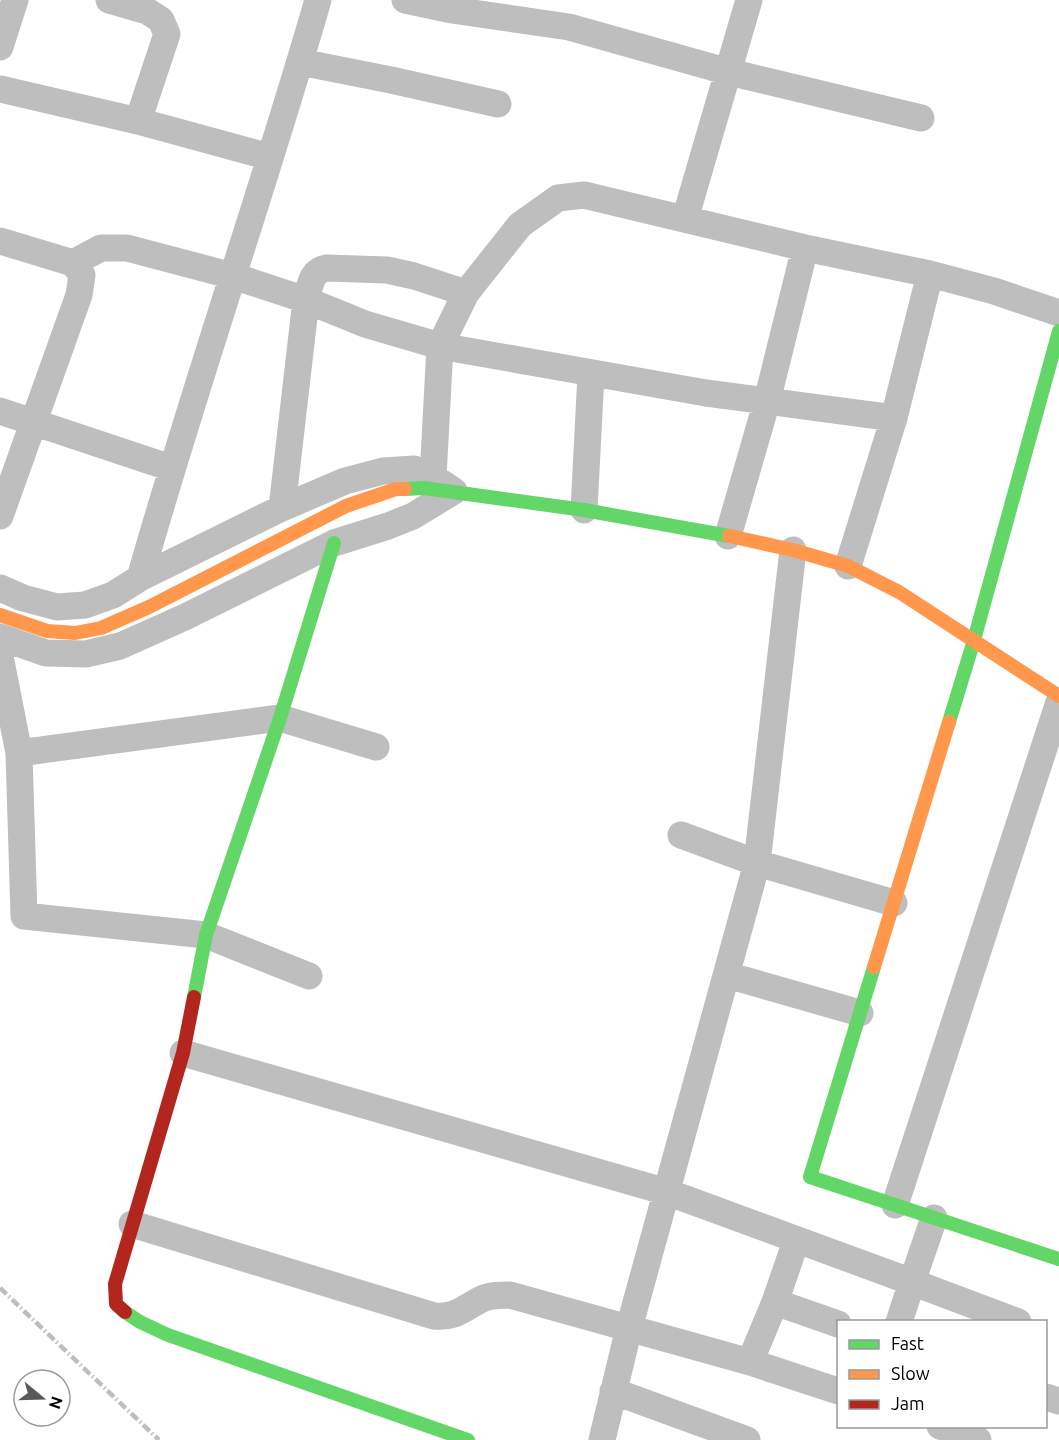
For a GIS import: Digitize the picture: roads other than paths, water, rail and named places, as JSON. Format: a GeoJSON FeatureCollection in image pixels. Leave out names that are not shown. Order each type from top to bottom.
{"type":"FeatureCollection","features":[{"type":"Feature","properties":{"kind":"street"},"geometry":{"type":"LineString","coordinates":[[0,47],[15,0]]}},
{"type":"Feature","properties":{"kind":"street"},"geometry":{"type":"LineString","coordinates":[[110,0],[147,11],[161,20],[167,34],[138,121]]}},
{"type":"Feature","properties":{"kind":"street"},"geometry":{"type":"LineString","coordinates":[[140,578],[171,468],[234,276],[318,0]]}},
{"type":"Feature","properties":{"kind":"street"},"geometry":{"type":"LineString","coordinates":[[405,0],[453,5],[569,27],[729,72],[921,118]]}},
{"type":"Feature","properties":{"kind":"street"},"geometry":{"type":"LineString","coordinates":[[685,219],[749,0]]}},
{"type":"Feature","properties":{"kind":"street"},"geometry":{"type":"LineString","coordinates":[[300,62],[498,104]]}},
{"type":"Feature","properties":{"kind":"street"},"geometry":{"type":"LineString","coordinates":[[0,89],[138,121],[270,157]]}},
{"type":"Feature","properties":{"kind":"street"},"geometry":{"type":"LineString","coordinates":[[0,637],[46,653],[86,654],[120,646],[185,617],[334,543],[412,516],[444,484],[440,346],[466,293],[520,225],[558,198],[584,195],[806,248],[930,274],[994,291],[1059,313]]}},
{"type":"Feature","properties":{"kind":"street"},"geometry":{"type":"LineString","coordinates":[[0,241],[73,263],[82,275],[80,295],[0,516]]}},
{"type":"Feature","properties":{"kind":"street"},"geometry":{"type":"LineString","coordinates":[[73,263],[101,248],[127,248],[234,276],[306,300],[365,324],[440,346],[706,393],[894,418]]}},
{"type":"Feature","properties":{"kind":"street"},"geometry":{"type":"LineString","coordinates":[[728,536],[806,248]]}},
{"type":"Feature","properties":{"kind":"street"},"geometry":{"type":"LineString","coordinates":[[282,508],[306,300],[314,274],[319,269],[327,268],[387,270],[466,293]]}},
{"type":"Feature","properties":{"kind":"street"},"geometry":{"type":"LineString","coordinates":[[848,566],[894,418],[930,274]]}},
{"type":"Feature","properties":{"kind":"street"},"geometry":{"type":"LineString","coordinates":[[1059,331],[974,640],[810,1177],[1059,1259]]}},
{"type":"Feature","properties":{"kind":"street"},"geometry":{"type":"LineString","coordinates":[[584,510],[591,374]]}},
{"type":"Feature","properties":{"kind":"street"},"geometry":{"type":"LineString","coordinates":[[0,411],[171,468]]}},
{"type":"Feature","properties":{"kind":"street"},"geometry":{"type":"LineString","coordinates":[[0,588],[23,598],[57,608],[85,605],[113,595],[140,578],[282,508],[345,481],[383,471],[414,469],[444,484],[728,536],[793,550],[848,566],[899,592],[1059,696]]}},
{"type":"Feature","properties":{"kind":"street"},"geometry":{"type":"LineString","coordinates":[[0,615],[46,631],[75,633],[101,628],[149,607],[346,506],[396,489],[424,488],[444,484]]}},
{"type":"Feature","properties":{"kind":"street"},"geometry":{"type":"LineString","coordinates":[[334,543],[280,718],[206,935],[183,1053],[115,1284],[116,1304],[128,1316],[154,1328],[302,1383],[468,1440]]}},
{"type":"Feature","properties":{"kind":"street"},"geometry":{"type":"LineString","coordinates":[[602,1440],[629,1328],[757,863],[793,550]]}},
{"type":"Feature","properties":{"kind":"street"},"geometry":{"type":"LineString","coordinates":[[0,656],[19,753],[12,919],[206,935],[309,976]]}},
{"type":"Feature","properties":{"kind":"street"},"geometry":{"type":"LineString","coordinates":[[895,1205],[1059,702]]}},
{"type":"Feature","properties":{"kind":"street"},"geometry":{"type":"LineString","coordinates":[[19,753],[280,718],[376,747]]}},
{"type":"Feature","properties":{"kind":"street"},"geometry":{"type":"LineString","coordinates":[[681,835],[757,863],[894,903]]}},
{"type":"Feature","properties":{"kind":"street"},"geometry":{"type":"LineString","coordinates":[[727,975],[860,1013]]}},
{"type":"Feature","properties":{"kind":"street"},"geometry":{"type":"LineString","coordinates":[[183,1053],[667,1192],[1013,1320]]}},
{"type":"Feature","properties":{"kind":"street"},"geometry":{"type":"LineString","coordinates":[[900,1320],[934,1218]]}},
{"type":"Feature","properties":{"kind":"street"},"geometry":{"type":"LineString","coordinates":[[132,1224],[434,1316],[447,1317],[461,1312],[483,1298],[510,1295],[750,1362],[837,1391]]}},
{"type":"Feature","properties":{"kind":"street"},"geometry":{"type":"LineString","coordinates":[[750,1362],[775,1302],[796,1241]]}},
{"type":"Feature","properties":{"kind":"street"},"geometry":{"type":"LineString","coordinates":[[775,1302],[837,1324]]}},
{"type":"Feature","properties":{"kind":"street"},"geometry":{"type":"LineString","coordinates":[[614,1392],[747,1440]]}},
{"type":"Feature","properties":{"kind":"street"},"geometry":{"type":"LineString","coordinates":[[945,1428],[978,1440]]}},
{"type":"Feature","properties":{"kind":"railway"},"geometry":{"type":"LineString","coordinates":[[0,1288],[159,1440]]}}]}
